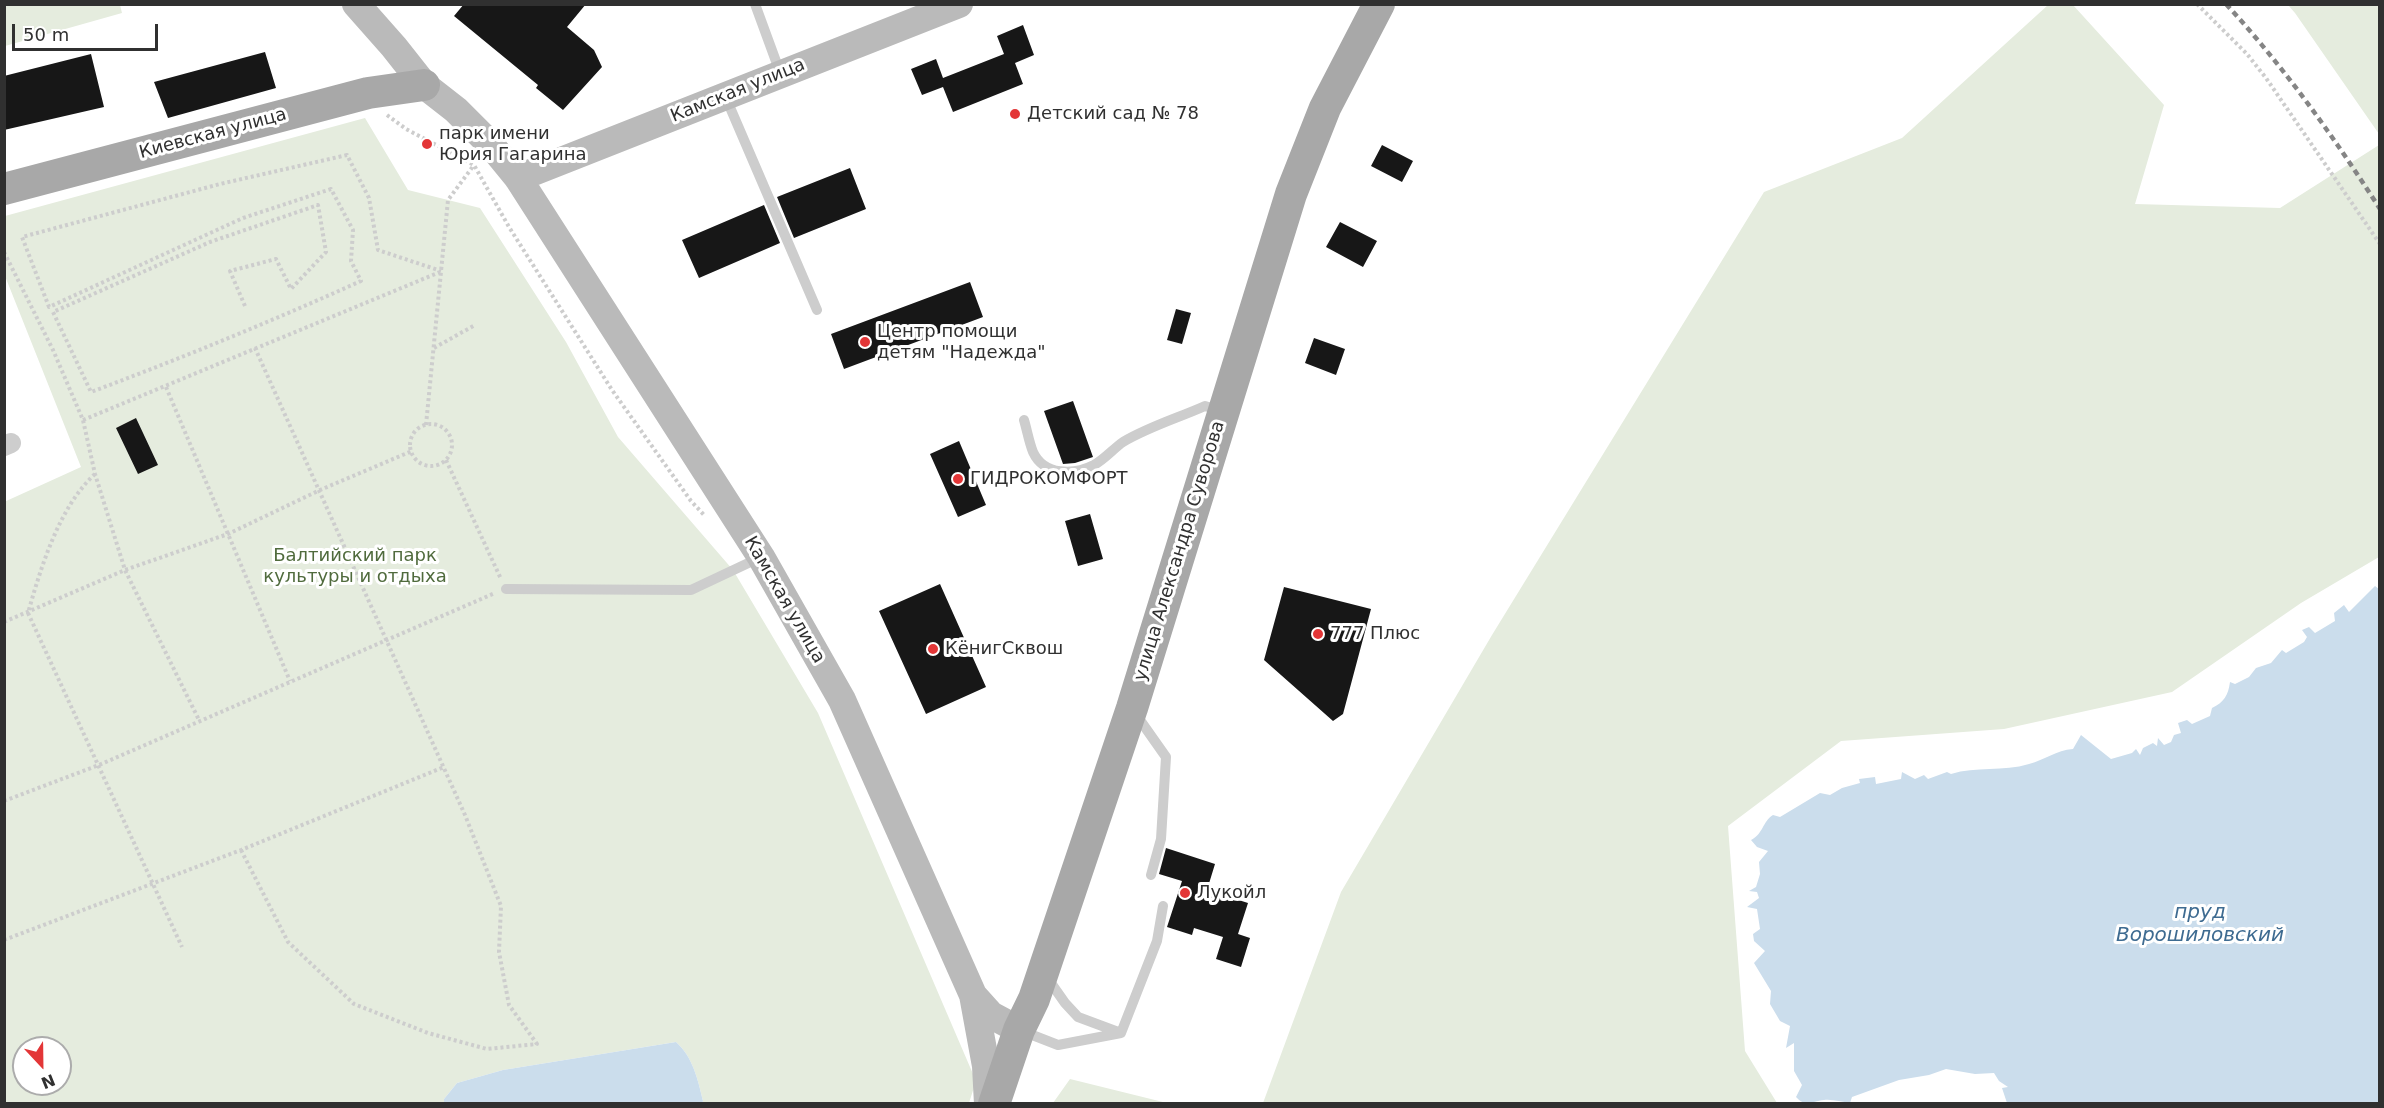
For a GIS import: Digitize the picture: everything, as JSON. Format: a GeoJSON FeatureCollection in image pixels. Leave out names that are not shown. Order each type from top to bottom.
{"type":"FeatureCollection","features":[{"type":"Feature","properties":{"kind":"main road","name":"Камская улица"},"geometry":{"type":"LineString","coordinates":[[356,4],[389,40],[424,86],[456,110],[482,155],[518,178],[761,557],[842,700],[973,995],[991,1016],[1019,1030]]}},
{"type":"Feature","properties":{"kind":"main road","name":"Камская улица"},"geometry":{"type":"LineString","coordinates":[[518,178],[958,4]]}},
{"type":"Feature","properties":{"kind":"main road","name":"улица Александра Суворова"},"geometry":{"type":"LineString","coordinates":[[994,1104],[1019,1030],[1034,999],[1132,708],[1291,194],[1325,108],[1379,4]]}},
{"type":"Feature","properties":{"kind":"main road","name":"Киевская улица"},"geometry":{"type":"LineString","coordinates":[[4,189],[368,93],[424,86]]}},
{"type":"Feature","properties":{"kind":"main road"},"geometry":{"type":"LineString","coordinates":[[973,995],[986,1066],[988,1104]]}},
{"type":"Feature","properties":{"kind":"lane"},"geometry":{"type":"LineString","coordinates":[[755,4],[781,75]]}},
{"type":"Feature","properties":{"kind":"lane"},"geometry":{"type":"LineString","coordinates":[[725,97],[817,310]]}},
{"type":"Feature","properties":{"kind":"lane"},"geometry":{"type":"LineString","coordinates":[[1024,420],[1033,453],[1039,461],[1048,468],[1065,473],[1080,471],[1095,465],[1122,443],[1204,406],[1223,411]]}},
{"type":"Feature","properties":{"kind":"lane"},"geometry":{"type":"LineString","coordinates":[[506,589],[691,590],[761,557]]}},
{"type":"Feature","properties":{"kind":"lane"},"geometry":{"type":"LineString","coordinates":[[1132,708],[1166,757],[1161,839],[1151,875]]}},
{"type":"Feature","properties":{"kind":"lane"},"geometry":{"type":"LineString","coordinates":[[1121,1033],[1157,941],[1163,906]]}},
{"type":"Feature","properties":{"kind":"lane"},"geometry":{"type":"LineString","coordinates":[[1043,971],[1065,1003],[1078,1017],[1121,1033]]}},
{"type":"Feature","properties":{"kind":"lane"},"geometry":{"type":"LineString","coordinates":[[1019,1030],[1058,1045],[1121,1033]]}},
{"type":"Feature","properties":{"kind":"path"},"geometry":{"type":"LineString","coordinates":[[2197,4],[2247,54],[2266,78],[2379,244]]}},
{"type":"Feature","properties":{"kind":"path"},"geometry":{"type":"LineString","coordinates":[[381,111],[406,129],[482,155]]}},
{"type":"Feature","properties":{"kind":"path"},"geometry":{"type":"LineString","coordinates":[[244,306],[230,271],[276,259],[291,289],[326,252],[318,205],[210,242],[53,312],[91,392],[185,357],[339,291],[361,281],[351,261],[353,230],[332,189],[243,218],[49,307],[22,237],[220,184],[347,155],[369,198],[378,250],[441,271]]}},
{"type":"Feature","properties":{"kind":"path"},"geometry":{"type":"LineString","coordinates":[[426,425],[448,200],[482,155]]}},
{"type":"Feature","properties":{"kind":"path"},"geometry":{"type":"LineString","coordinates":[[482,155],[509,227],[612,390],[707,519]]}},
{"type":"Feature","properties":{"kind":"path"},"geometry":{"type":"LineString","coordinates":[[4,252],[53,350],[83,420],[95,474],[125,570],[199,720]]}},
{"type":"Feature","properties":{"kind":"path"},"geometry":{"type":"LineString","coordinates":[[83,420],[441,271]]}},
{"type":"Feature","properties":{"kind":"path"},"geometry":{"type":"LineString","coordinates":[[433,349],[475,325]]}},
{"type":"Feature","properties":{"kind":"path"},"geometry":{"type":"LineString","coordinates":[[241,850],[288,942],[354,1004],[428,1033],[487,1049],[537,1044],[509,1005],[499,952],[501,906],[444,767],[255,348]]}},
{"type":"Feature","properties":{"kind":"path"},"geometry":{"type":"LineString","coordinates":[[166,387],[290,681]]}},
{"type":"Feature","properties":{"kind":"path"},"geometry":{"type":"LineString","coordinates":[[426,425],[440,426],[450,436],[451,452],[446,460],[434,466],[423,464],[413,456],[412,452],[411,438],[416,431],[426,425]]}},
{"type":"Feature","properties":{"kind":"path"},"geometry":{"type":"LineString","coordinates":[[4,622],[125,570],[228,534],[320,490],[412,452]]}},
{"type":"Feature","properties":{"kind":"path"},"geometry":{"type":"LineString","coordinates":[[4,801],[99,765],[506,589],[446,460]]}},
{"type":"Feature","properties":{"kind":"path"},"geometry":{"type":"LineString","coordinates":[[95,474],[81,487],[62,521],[40,572],[28,613],[183,947]]}},
{"type":"Feature","properties":{"kind":"path"},"geometry":{"type":"LineString","coordinates":[[4,940],[155,884],[444,767]]}},
{"type":"Feature","properties":{"kind":"green space"},"geometry":{"type":"Polygon","coordinates":[[[5,4],[120,5],[122,13],[5,46],[5,4]]]}},
{"type":"Feature","properties":{"kind":"green space"},"geometry":{"type":"Polygon","coordinates":[[[2048,5],[2073,5],[2164,105],[2135,204],[2280,208],[2379,145],[2379,557],[2301,603],[2172,692],[2004,729],[1841,741],[1728,826],[1745,1051],[1777,1103],[1263,1103],[1341,892],[1492,635],[1764,192],[1902,138],[2048,5]]]}},
{"type":"Feature","properties":{"kind":"green space"},"geometry":{"type":"Polygon","coordinates":[[[2288,5],[2379,5],[2379,134],[2295,13],[2288,5]]]}},
{"type":"Feature","properties":{"kind":"green space","name":"Балтийский парк культуры и отдыха"},"geometry":{"type":"Polygon","coordinates":[[[365,118],[408,190],[480,208],[566,342],[618,437],[733,570],[818,713],[976,1081],[969,1103],[702,1103],[694,1069],[687,1055],[676,1042],[503,1070],[457,1083],[444,1099],[444,1103],[5,1103],[4,502],[81,467],[5,276],[5,216],[365,118]]]}},
{"type":"Feature","properties":{"kind":"green space"},"geometry":{"type":"Polygon","coordinates":[[[1070,1079],[1167,1103],[1053,1103],[1070,1079]]]}},
{"type":"Feature","properties":{"kind":"water","name":"пруд Ворошиловский"},"geometry":{"type":"Polygon","coordinates":[[[2375,586],[2380,590],[2379,1103],[2007,1103],[2002,1088],[2008,1087],[1999,1081],[1994,1073],[1975,1074],[1946,1069],[1929,1075],[1899,1080],[1852,1097],[1850,1103],[1827,1100],[1806,1103],[1796,1097],[1802,1085],[1794,1071],[1794,1043],[1786,1048],[1790,1026],[1780,1021],[1770,1004],[1771,991],[1754,963],[1765,951],[1754,941],[1753,934],[1760,929],[1757,909],[1747,907],[1759,898],[1757,892],[1749,891],[1756,887],[1760,874],[1759,862],[1768,851],[1757,847],[1751,840],[1769,818],[1773,815],[1780,817],[1820,793],[1830,795],[1842,788],[1860,783],[1859,779],[1875,777],[1876,784],[1901,779],[1902,772],[1915,779],[1924,775],[1928,779],[1947,772],[1951,774],[2029,764],[2061,751],[2073,749],[2081,735],[2111,759],[2132,753],[2136,749],[2140,755],[2143,748],[2153,743],[2157,746],[2158,738],[2164,745],[2171,742],[2174,735],[2181,733],[2178,723],[2187,720],[2192,724],[2210,716],[2212,708],[2225,698],[2230,682],[2235,684],[2249,677],[2256,668],[2271,663],[2282,650],[2286,653],[2304,642],[2307,637],[2302,630],[2309,627],[2315,633],[2335,621],[2334,613],[2344,605],[2349,612],[2375,586]]]}},
{"type":"Feature","properties":{"kind":"water"},"geometry":{"type":"Polygon","coordinates":[[[676,1042],[687,1055],[694,1069],[702,1103],[444,1103],[444,1099],[457,1083],[503,1070],[676,1042]]]}},
{"type":"Feature","properties":{"kind":"building"},"geometry":{"type":"Polygon","coordinates":[[[464,4],[586,4],[567,27],[594,50],[602,67],[563,110],[536,88],[538,85],[454,16],[464,4]]]}},
{"type":"Feature","properties":{"kind":"building"},"geometry":{"type":"Polygon","coordinates":[[[1023,25],[1034,55],[1015,63],[1023,84],[953,112],[943,87],[922,95],[911,69],[936,59],[943,78],[1004,54],[997,36],[1023,25]]]}},
{"type":"Feature","properties":{"kind":"building"},"geometry":{"type":"Polygon","coordinates":[[[265,52],[276,88],[168,118],[154,82],[265,52]]]}},
{"type":"Feature","properties":{"kind":"building"},"geometry":{"type":"Polygon","coordinates":[[[91,54],[104,107],[4,130],[4,76],[91,54]]]}},
{"type":"Feature","properties":{"kind":"building"},"geometry":{"type":"Polygon","coordinates":[[[1382,145],[1413,161],[1402,182],[1371,166],[1382,145]]]}},
{"type":"Feature","properties":{"kind":"building"},"geometry":{"type":"Polygon","coordinates":[[[850,168],[866,209],[794,238],[777,197],[850,168]]]}},
{"type":"Feature","properties":{"kind":"building"},"geometry":{"type":"Polygon","coordinates":[[[764,205],[780,243],[699,278],[682,240],[764,205]]]}},
{"type":"Feature","properties":{"kind":"building"},"geometry":{"type":"Polygon","coordinates":[[[1340,222],[1377,241],[1363,267],[1326,247],[1340,222]]]}},
{"type":"Feature","properties":{"kind":"building"},"geometry":{"type":"Polygon","coordinates":[[[970,282],[983,317],[844,369],[831,334],[970,282]]]}},
{"type":"Feature","properties":{"kind":"building"},"geometry":{"type":"Polygon","coordinates":[[[1176,309],[1191,313],[1182,344],[1167,340],[1176,309]]]}},
{"type":"Feature","properties":{"kind":"building"},"geometry":{"type":"Polygon","coordinates":[[[1314,338],[1345,349],[1336,375],[1305,363],[1314,338]]]}},
{"type":"Feature","properties":{"kind":"building"},"geometry":{"type":"Polygon","coordinates":[[[1073,401],[1093,457],[1063,464],[1044,411],[1073,401]]]}},
{"type":"Feature","properties":{"kind":"building"},"geometry":{"type":"Polygon","coordinates":[[[136,418],[158,465],[138,474],[116,428],[136,418]]]}},
{"type":"Feature","properties":{"kind":"building","name":"ГИДРОКОМФОРТ"},"geometry":{"type":"Polygon","coordinates":[[[959,441],[986,505],[958,517],[930,454],[959,441]]]}},
{"type":"Feature","properties":{"kind":"building"},"geometry":{"type":"Polygon","coordinates":[[[1090,514],[1103,559],[1078,566],[1065,521],[1090,514]]]}},
{"type":"Feature","properties":{"kind":"building","name":"КёнигСквош"},"geometry":{"type":"Polygon","coordinates":[[[940,584],[986,687],[926,714],[879,611],[940,584]]]}},
{"type":"Feature","properties":{"kind":"building","name":"777 Плюс"},"geometry":{"type":"Polygon","coordinates":[[[1284,587],[1371,609],[1343,714],[1333,721],[1264,660],[1284,587]]]}},
{"type":"Feature","properties":{"kind":"building"},"geometry":{"type":"Polygon","coordinates":[[[1166,848],[1215,864],[1207,890],[1248,903],[1238,934],[1250,938],[1241,967],[1216,959],[1223,937],[1194,928],[1192,935],[1167,927],[1182,881],[1159,874],[1166,848]]]}},
{"type":"Feature","properties":{"kind":"railway"},"geometry":{"type":"LineString","coordinates":[[2226,4],[2308,103],[2380,209]]}},
{"type":"Feature","properties":{"kind":"place","name":"Детский сад № 78"},"geometry":{"type":"Point","coordinates":[1015,114]}},
{"type":"Feature","properties":{"kind":"place","name":"парк имени Юрия Гагарина"},"geometry":{"type":"Point","coordinates":[427,144]}},
{"type":"Feature","properties":{"kind":"place","name":"Центр помощи детям \"Надежда\""},"geometry":{"type":"Point","coordinates":[865,342]}},
{"type":"Feature","properties":{"kind":"place","name":"ГИДРОКОМФОРТ"},"geometry":{"type":"Point","coordinates":[958,479]}},
{"type":"Feature","properties":{"kind":"place","name":"777 Плюс"},"geometry":{"type":"Point","coordinates":[1318,634]}},
{"type":"Feature","properties":{"kind":"place","name":"КёнигСквош"},"geometry":{"type":"Point","coordinates":[933,649]}},
{"type":"Feature","properties":{"kind":"place","name":"Лукойл"},"geometry":{"type":"Point","coordinates":[1185,893]}}]}
